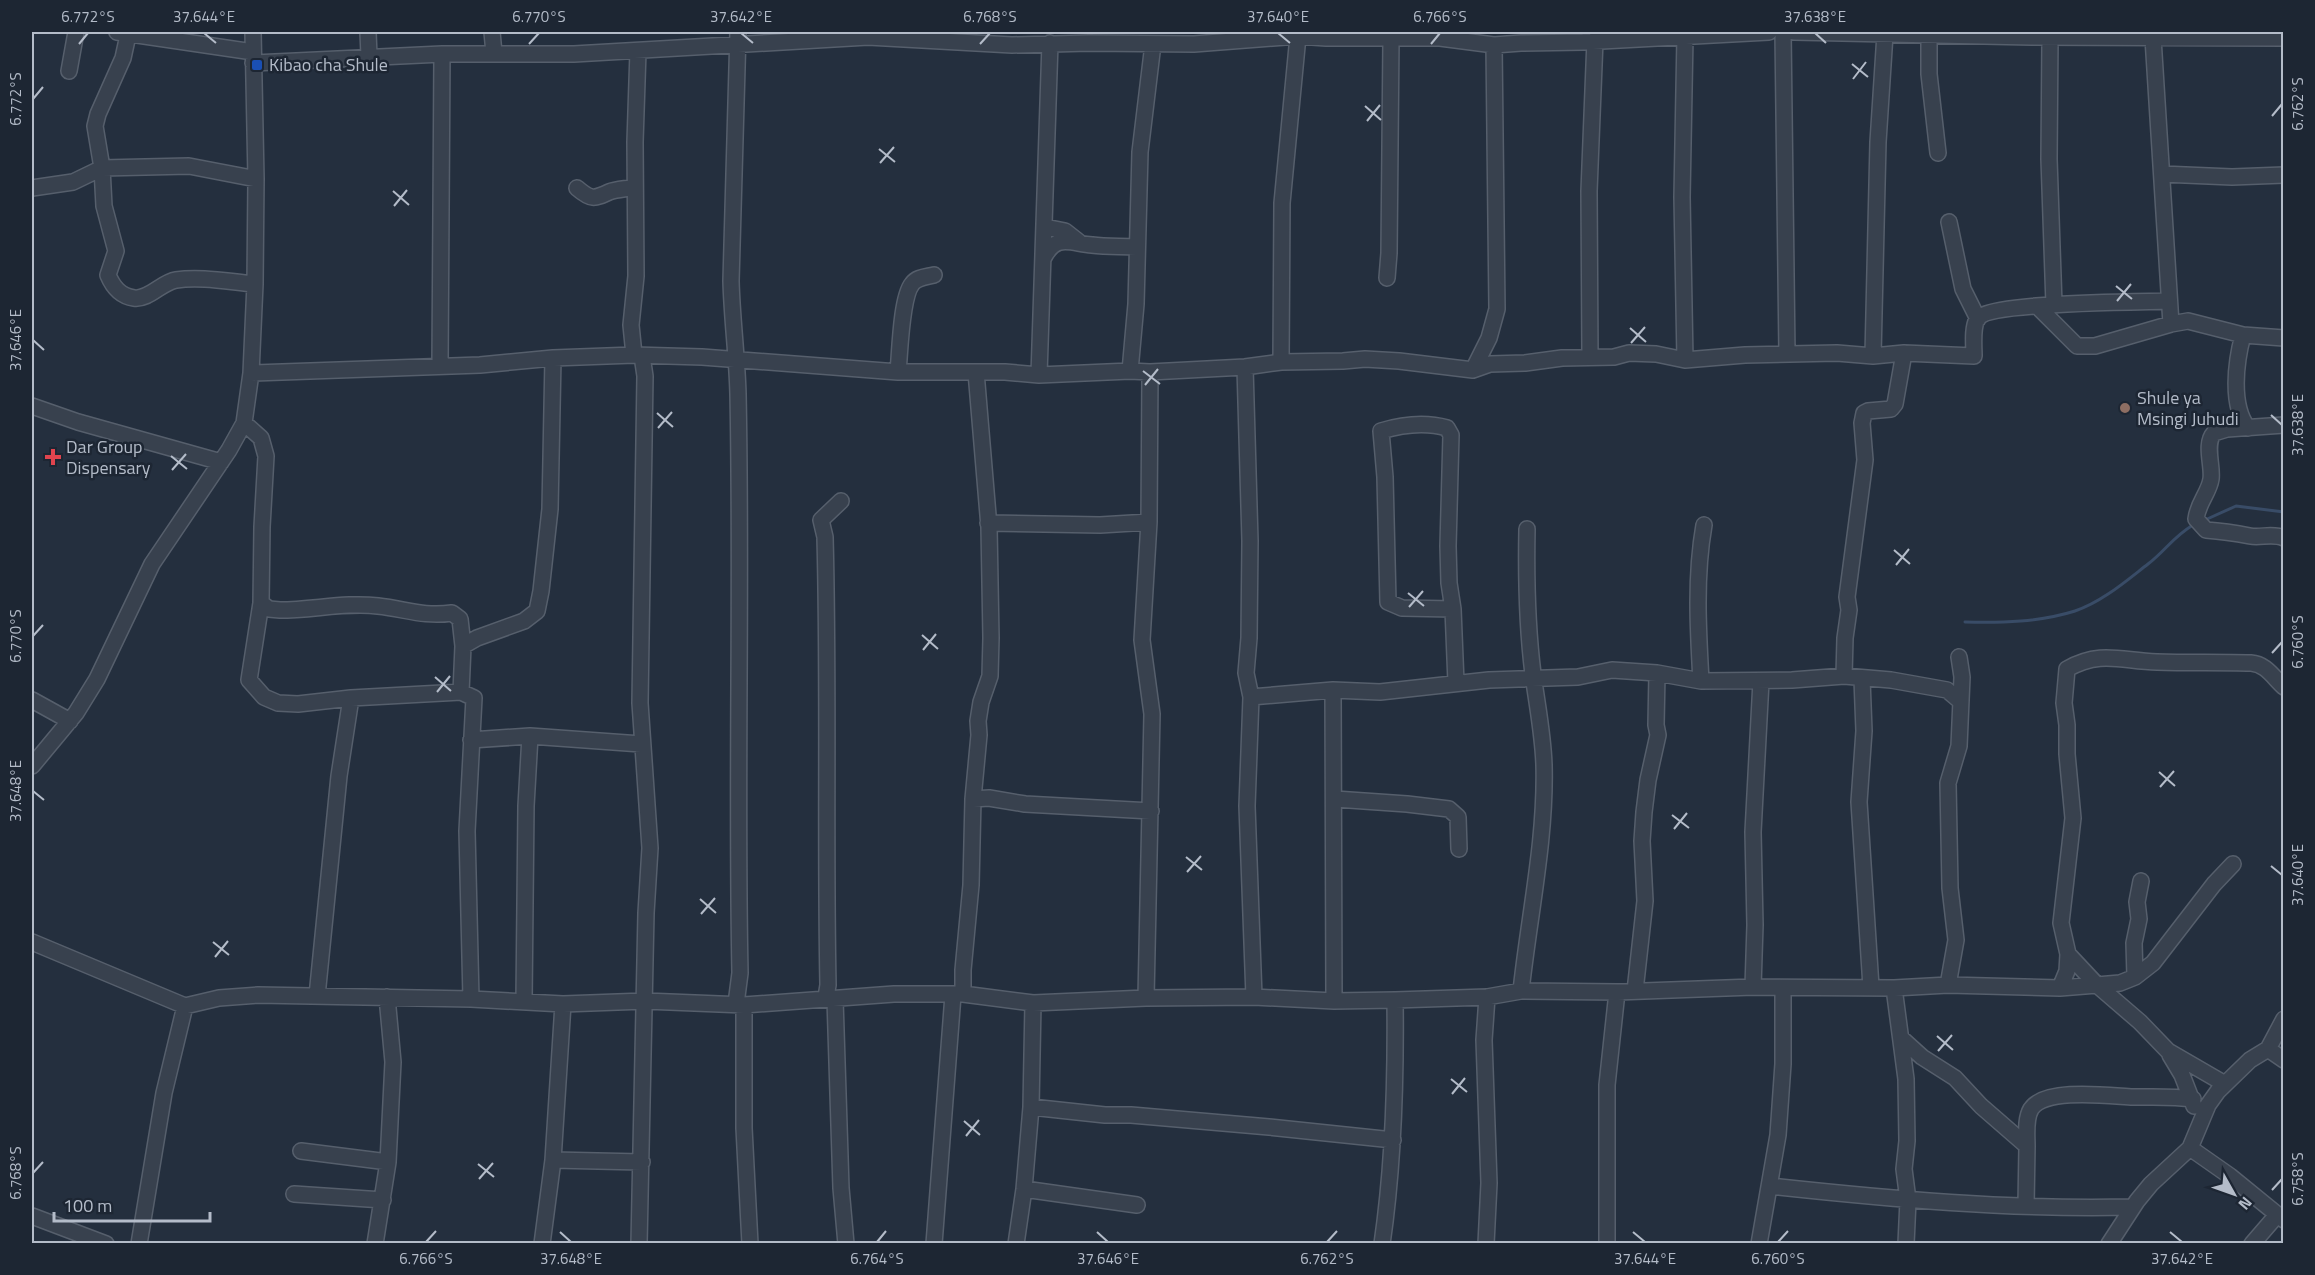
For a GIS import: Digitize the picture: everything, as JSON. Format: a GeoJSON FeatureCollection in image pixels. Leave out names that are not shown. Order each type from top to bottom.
{"type":"FeatureCollection","features":[{"type":"Feature","properties":{"kind":"street"},"geometry":{"type":"LineString","coordinates":[[69,71],[76,32]]}},
{"type":"Feature","properties":{"kind":"street"},"geometry":{"type":"LineString","coordinates":[[32,766],[70,721],[96,679],[152,564],[221,462],[244,423],[251,373],[255,284],[256,179],[253,32]]}},
{"type":"Feature","properties":{"kind":"street"},"geometry":{"type":"LineString","coordinates":[[368,32],[369,56]]}},
{"type":"Feature","properties":{"kind":"street"},"geometry":{"type":"LineString","coordinates":[[492,32],[494,53]]}},
{"type":"Feature","properties":{"kind":"street"},"geometry":{"type":"LineString","coordinates":[[255,284],[174,280],[136,298],[119,292],[112,285],[108,274],[116,251],[104,206],[102,168],[95,126],[123,58],[122,33],[253,57],[574,54],[638,51],[738,38],[867,34],[1010,38],[1050,43],[1090,37],[1153,44],[1194,38],[1326,35],[1391,39],[1440,38],[1494,45],[1769,32]]}},
{"type":"Feature","properties":{"kind":"street"},"geometry":{"type":"LineString","coordinates":[[1783,32],[1787,354]]}},
{"type":"Feature","properties":{"kind":"street"},"geometry":{"type":"LineString","coordinates":[[1794,32],[2031,34],[2050,37],[2133,34],[2153,38],[2215,35],[2279,36]]}},
{"type":"Feature","properties":{"kind":"street"},"geometry":{"type":"LineString","coordinates":[[1873,356],[1878,142],[1885,34]]}},
{"type":"Feature","properties":{"kind":"street"},"geometry":{"type":"LineString","coordinates":[[1932,34],[1929,74],[1938,153]]}},
{"type":"Feature","properties":{"kind":"street"},"geometry":{"type":"LineString","coordinates":[[1281,362],[1281,203],[1298,36]]}},
{"type":"Feature","properties":{"kind":"street"},"geometry":{"type":"LineString","coordinates":[[1685,36],[1682,197],[1685,360]]}},
{"type":"Feature","properties":{"kind":"street"},"geometry":{"type":"LineString","coordinates":[[2050,37],[2049,159],[2054,305]]}},
{"type":"Feature","properties":{"kind":"street"},"geometry":{"type":"LineString","coordinates":[[738,38],[731,271],[732,318],[737,361],[740,586],[737,740],[740,1004],[750,1244]]}},
{"type":"Feature","properties":{"kind":"street"},"geometry":{"type":"LineString","coordinates":[[2153,38],[2171,324]]}},
{"type":"Feature","properties":{"kind":"street"},"geometry":{"type":"LineString","coordinates":[[1387,278],[1391,39]]}},
{"type":"Feature","properties":{"kind":"street"},"geometry":{"type":"LineString","coordinates":[[1590,357],[1589,190],[1595,40]]}},
{"type":"Feature","properties":{"kind":"street"},"geometry":{"type":"LineString","coordinates":[[1039,375],[1050,43]]}},
{"type":"Feature","properties":{"kind":"street"},"geometry":{"type":"LineString","coordinates":[[1130,371],[1136,304],[1140,152],[1153,44]]}},
{"type":"Feature","properties":{"kind":"street"},"geometry":{"type":"LineString","coordinates":[[1473,370],[1489,338],[1497,309],[1494,45]]}},
{"type":"Feature","properties":{"kind":"street"},"geometry":{"type":"LineString","coordinates":[[638,51],[636,276],[631,325],[645,376],[640,681],[641,744],[650,848],[646,913],[639,1244]]}},
{"type":"Feature","properties":{"kind":"street"},"geometry":{"type":"LineString","coordinates":[[440,366],[442,54]]}},
{"type":"Feature","properties":{"kind":"street"},"geometry":{"type":"LineString","coordinates":[[32,188],[73,182],[102,168],[189,166],[256,179]]}},
{"type":"Feature","properties":{"kind":"street"},"geometry":{"type":"LineString","coordinates":[[2162,174],[2232,177],[2283,176]]}},
{"type":"Feature","properties":{"kind":"street"},"geometry":{"type":"LineString","coordinates":[[577,189],[595,198],[602,197],[611,191],[635,188]]}},
{"type":"Feature","properties":{"kind":"street"},"geometry":{"type":"LineString","coordinates":[[251,373],[638,355],[702,357],[898,372],[1039,375],[1150,372],[1245,367],[1281,362],[1343,362],[1365,359],[1473,370],[1490,364],[1614,357],[1629,353],[1685,360],[1745,355],[1837,353],[1873,356],[1904,353],[1974,356],[1974,332],[1977,318],[1963,289],[1949,222]]}},
{"type":"Feature","properties":{"kind":"street"},"geometry":{"type":"LineString","coordinates":[[1044,228],[1065,231],[1079,242]]}},
{"type":"Feature","properties":{"kind":"street"},"geometry":{"type":"LineString","coordinates":[[1042,259],[1047,250],[1060,241],[1137,247]]}},
{"type":"Feature","properties":{"kind":"street"},"geometry":{"type":"LineString","coordinates":[[898,372],[906,298],[917,279],[934,275]]}},
{"type":"Feature","properties":{"kind":"street"},"geometry":{"type":"LineString","coordinates":[[1977,318],[1985,312],[1999,309],[2168,301]]}},
{"type":"Feature","properties":{"kind":"street"},"geometry":{"type":"LineString","coordinates":[[2037,306],[2077,346],[2094,346],[2188,321],[2243,335],[2283,338]]}},
{"type":"Feature","properties":{"kind":"street"},"geometry":{"type":"LineString","coordinates":[[2243,335],[2236,361],[2238,411],[2248,428]]}},
{"type":"Feature","properties":{"kind":"street"},"geometry":{"type":"LineString","coordinates":[[1844,676],[1845,638],[1849,610],[1847,597],[1865,460],[1862,423],[1864,413],[1892,409],[1895,404],[1904,353]]}},
{"type":"Feature","properties":{"kind":"street"},"geometry":{"type":"LineString","coordinates":[[463,646],[477,638],[524,621],[537,610],[550,509],[553,358]]}},
{"type":"Feature","properties":{"kind":"street"},"geometry":{"type":"LineString","coordinates":[[1245,367],[1250,541],[1249,638],[1246,673],[1251,697],[1247,806],[1254,997]]}},
{"type":"Feature","properties":{"kind":"street"},"geometry":{"type":"LineString","coordinates":[[934,1244],[958,995],[963,970],[974,839],[973,799],[979,735],[978,721],[981,702],[990,676],[992,598],[976,372]]}},
{"type":"Feature","properties":{"kind":"street"},"geometry":{"type":"LineString","coordinates":[[1146,998],[1152,714],[1142,640],[1149,522],[1150,372]]}},
{"type":"Feature","properties":{"kind":"street"},"geometry":{"type":"LineString","coordinates":[[32,406],[78,422],[221,462]]}},
{"type":"Feature","properties":{"kind":"street"},"geometry":{"type":"LineString","coordinates":[[2227,429],[2238,411]]}},
{"type":"Feature","properties":{"kind":"street"},"geometry":{"type":"LineString","coordinates":[[244,423],[261,438],[267,456],[262,527],[261,603],[252,651],[249,676],[251,684],[264,697],[278,704],[461,692],[474,698],[467,831],[471,999]]}},
{"type":"Feature","properties":{"kind":"street"},"geometry":{"type":"LineString","coordinates":[[1453,609],[1402,608],[1388,602],[1385,477],[1381,431],[1394,427],[1437,425],[1447,428],[1451,435],[1447,524],[1449,583],[1453,609],[1456,683]]}},
{"type":"Feature","properties":{"kind":"street"},"geometry":{"type":"LineString","coordinates":[[2283,426],[2227,429],[2220,430],[2211,436],[2211,479],[2199,504],[2198,523],[2206,530],[2237,532],[2251,536],[2277,535],[2283,538]]}},
{"type":"Feature","properties":{"kind":"street"},"geometry":{"type":"LineString","coordinates":[[841,501],[821,520],[825,537],[828,697],[826,842],[828,985],[831,998],[846,1244]]}},
{"type":"Feature","properties":{"kind":"street"},"geometry":{"type":"LineString","coordinates":[[988,523],[1100,525],[1149,522]]}},
{"type":"Feature","properties":{"kind":"street"},"geometry":{"type":"LineString","coordinates":[[1701,681],[1698,585],[1704,525]]}},
{"type":"Feature","properties":{"kind":"street"},"geometry":{"type":"LineString","coordinates":[[1521,991],[1537,866],[1544,766],[1540,717],[1533,677],[1526,578],[1527,529]]}},
{"type":"Feature","properties":{"kind":"street"},"geometry":{"type":"LineString","coordinates":[[261,603],[269,609],[280,610],[354,605],[378,606],[434,616],[452,613],[460,619],[463,646],[461,692]]}},
{"type":"Feature","properties":{"kind":"street"},"geometry":{"type":"LineString","coordinates":[[1948,986],[1956,940],[1950,888],[1948,783],[1959,746],[1962,677],[1959,657]]}},
{"type":"Feature","properties":{"kind":"street"},"geometry":{"type":"LineString","coordinates":[[2061,988],[2067,971],[2068,954],[2061,923],[2073,818],[2064,703],[2067,669],[2092,658],[2111,657],[2155,662],[2251,663],[2265,667],[2283,687]]}},
{"type":"Feature","properties":{"kind":"street"},"geometry":{"type":"LineString","coordinates":[[1251,697],[1333,690],[1380,692],[1533,677],[1578,677],[1612,670],[1657,673],[1701,681],[1761,681],[1844,676],[1891,680],[1947,690],[1960,701]]}},
{"type":"Feature","properties":{"kind":"street"},"geometry":{"type":"LineString","coordinates":[[1635,991],[1645,901],[1642,841],[1644,812],[1658,735],[1656,725],[1657,673]]}},
{"type":"Feature","properties":{"kind":"street"},"geometry":{"type":"LineString","coordinates":[[1862,679],[1864,731],[1858,802],[1871,987]]}},
{"type":"Feature","properties":{"kind":"street"},"geometry":{"type":"LineString","coordinates":[[1753,987],[1755,925],[1753,832],[1761,681]]}},
{"type":"Feature","properties":{"kind":"street"},"geometry":{"type":"LineString","coordinates":[[1333,690],[1335,799],[1332,955],[1334,1001]]}},
{"type":"Feature","properties":{"kind":"street"},"geometry":{"type":"LineString","coordinates":[[317,996],[339,776],[351,698]]}},
{"type":"Feature","properties":{"kind":"street"},"geometry":{"type":"LineString","coordinates":[[32,700],[70,721]]}},
{"type":"Feature","properties":{"kind":"street"},"geometry":{"type":"LineString","coordinates":[[471,741],[530,736],[641,744]]}},
{"type":"Feature","properties":{"kind":"street"},"geometry":{"type":"LineString","coordinates":[[524,1001],[526,806],[530,736]]}},
{"type":"Feature","properties":{"kind":"street"},"geometry":{"type":"LineString","coordinates":[[973,799],[989,798],[1025,804],[1151,811]]}},
{"type":"Feature","properties":{"kind":"street"},"geometry":{"type":"LineString","coordinates":[[1335,799],[1452,810],[1458,817],[1459,849]]}},
{"type":"Feature","properties":{"kind":"street"},"geometry":{"type":"LineString","coordinates":[[32,942],[185,1006],[206,1000],[237,996],[471,999],[563,1004],[645,1001],[740,1004],[894,994],[958,995],[1033,1003],[1146,998],[1254,997],[1334,1001],[1395,1000],[1487,997],[1521,991],[1617,992],[1753,987],[2061,988],[2120,983],[2135,977],[2153,963],[2214,884],[2233,864]]}},
{"type":"Feature","properties":{"kind":"street"},"geometry":{"type":"LineString","coordinates":[[2135,977],[2134,943],[2139,920],[2137,902],[2141,881]]}},
{"type":"Feature","properties":{"kind":"street"},"geometry":{"type":"LineString","coordinates":[[2068,954],[2097,985],[2168,1051],[2193,1099],[2197,1130]]}},
{"type":"Feature","properties":{"kind":"street"},"geometry":{"type":"LineString","coordinates":[[1758,1244],[1778,1135],[1783,1064],[1783,988]]}},
{"type":"Feature","properties":{"kind":"street"},"geometry":{"type":"LineString","coordinates":[[1894,988],[1906,1079],[1907,1141],[1904,1169],[1908,1200],[1906,1244]]}},
{"type":"Feature","properties":{"kind":"street"},"geometry":{"type":"LineString","coordinates":[[1606,1244],[1607,1084],[1617,992]]}},
{"type":"Feature","properties":{"kind":"street"},"geometry":{"type":"LineString","coordinates":[[375,1244],[388,1162],[393,1062],[387,997]]}},
{"type":"Feature","properties":{"kind":"street"},"geometry":{"type":"LineString","coordinates":[[1486,1244],[1489,1184],[1484,1040],[1487,997]]}},
{"type":"Feature","properties":{"kind":"street"},"geometry":{"type":"LineString","coordinates":[[1382,1244],[1396,1086],[1395,1000]]}},
{"type":"Feature","properties":{"kind":"street"},"geometry":{"type":"LineString","coordinates":[[1016,1244],[1024,1189],[1031,1107],[1033,1003]]}},
{"type":"Feature","properties":{"kind":"street"},"geometry":{"type":"LineString","coordinates":[[542,1244],[553,1160],[563,1004]]}},
{"type":"Feature","properties":{"kind":"street"},"geometry":{"type":"LineString","coordinates":[[139,1244],[164,1093],[185,1006]]}},
{"type":"Feature","properties":{"kind":"street"},"geometry":{"type":"LineString","coordinates":[[2109,1244],[2132,1207],[2151,1184],[2190,1148],[2208,1105],[2225,1084],[2250,1060],[2268,1048],[2283,1019]]}},
{"type":"Feature","properties":{"kind":"street"},"geometry":{"type":"LineString","coordinates":[[1901,1038],[1922,1057],[1955,1078],[1981,1106],[2027,1146]]}},
{"type":"Feature","properties":{"kind":"street"},"geometry":{"type":"LineString","coordinates":[[2268,1048],[2283,1060]]}},
{"type":"Feature","properties":{"kind":"street"},"geometry":{"type":"LineString","coordinates":[[2168,1051],[2225,1084]]}},
{"type":"Feature","properties":{"kind":"street"},"geometry":{"type":"LineString","coordinates":[[2026,1206],[2027,1123],[2031,1109],[2042,1101],[2066,1095],[2098,1093],[2132,1097],[2176,1096],[2193,1099]]}},
{"type":"Feature","properties":{"kind":"street"},"geometry":{"type":"LineString","coordinates":[[1031,1107],[1393,1140]]}},
{"type":"Feature","properties":{"kind":"street"},"geometry":{"type":"LineString","coordinates":[[2190,1148],[2230,1176],[2280,1218],[2252,1244]]}},
{"type":"Feature","properties":{"kind":"street"},"geometry":{"type":"LineString","coordinates":[[302,1151],[388,1162]]}},
{"type":"Feature","properties":{"kind":"street"},"geometry":{"type":"LineString","coordinates":[[553,1160],[642,1162]]}},
{"type":"Feature","properties":{"kind":"street"},"geometry":{"type":"LineString","coordinates":[[1770,1186],[1908,1200],[2026,1206],[2132,1207]]}},
{"type":"Feature","properties":{"kind":"street"},"geometry":{"type":"LineString","coordinates":[[1024,1189],[1137,1205]]}},
{"type":"Feature","properties":{"kind":"street"},"geometry":{"type":"LineString","coordinates":[[294,1194],[383,1200]]}},
{"type":"Feature","properties":{"kind":"street"},"geometry":{"type":"LineString","coordinates":[[32,1216],[106,1244]]}},
{"type":"Feature","properties":{"kind":"waterway"},"geometry":{"type":"LineString","coordinates":[[2205,520],[2236,506],[2284,512]]}},
{"type":"Feature","properties":{"kind":"waterway"},"geometry":{"type":"LineString","coordinates":[[1965,622],[2035,620],[2062,615],[2085,607],[2122,584],[2193,525]]}},
{"type":"Feature","properties":{"kind":"place","name":"Kibao cha Shule"},"geometry":{"type":"Point","coordinates":[257,65]}},
{"type":"Feature","properties":{"kind":"place","name":"Shule ya Msingi Juhudi"},"geometry":{"type":"Point","coordinates":[2125,408]}},
{"type":"Feature","properties":{"kind":"place","name":"Dar Group Dispensary"},"geometry":{"type":"Point","coordinates":[53,457]}}]}
